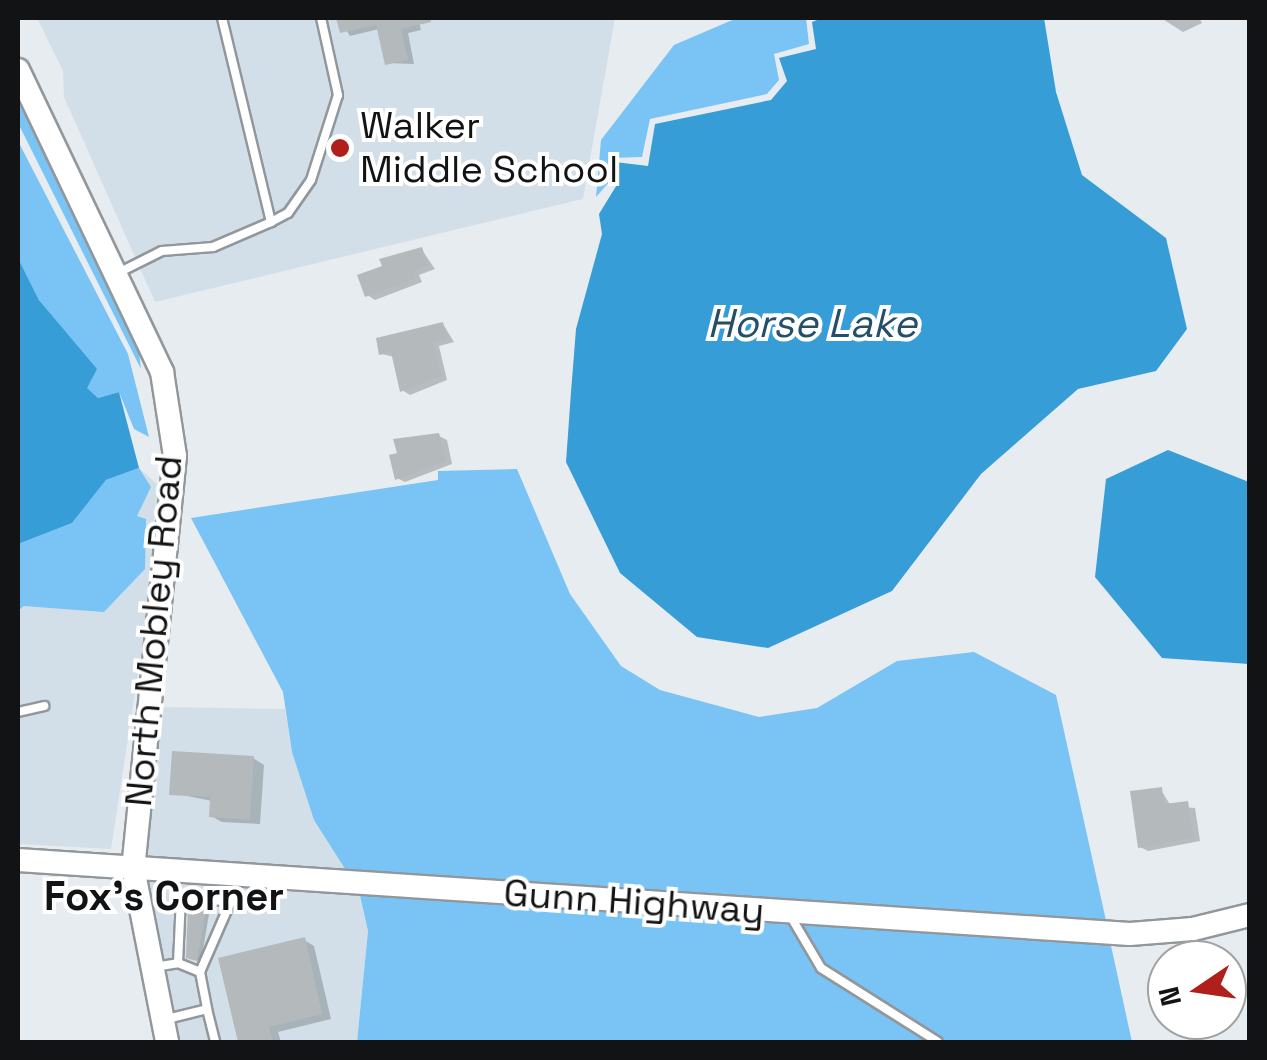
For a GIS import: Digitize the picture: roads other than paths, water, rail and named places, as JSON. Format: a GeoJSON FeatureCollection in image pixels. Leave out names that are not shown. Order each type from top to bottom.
{"type":"FeatureCollection","features":[{"type":"Feature","properties":{"kind":"main road","name":"North Mobley Road"},"geometry":{"type":"LineString","coordinates":[[18,70],[162,372],[175,456],[134,868],[164,1031]]}},
{"type":"Feature","properties":{"kind":"main road","name":"Gunn Highway"},"geometry":{"type":"LineString","coordinates":[[18,860],[1130,934],[1193,929],[1250,915]]}},
{"type":"Feature","properties":{"kind":"lane"},"geometry":{"type":"LineString","coordinates":[[222,18],[271,222]]}},
{"type":"Feature","properties":{"kind":"lane"},"geometry":{"type":"LineString","coordinates":[[115,274],[162,251],[213,247],[288,214],[311,180],[338,94],[321,18]]}},
{"type":"Feature","properties":{"kind":"lane"},"geometry":{"type":"LineString","coordinates":[[18,712],[44,706]]}},
{"type":"Feature","properties":{"kind":"lane"},"geometry":{"type":"LineString","coordinates":[[178,963],[181,871]]}},
{"type":"Feature","properties":{"kind":"lane"},"geometry":{"type":"LineString","coordinates":[[181,898],[252,903],[256,876]]}},
{"type":"Feature","properties":{"kind":"lane"},"geometry":{"type":"LineString","coordinates":[[216,1042],[200,972],[231,901]]}},
{"type":"Feature","properties":{"kind":"lane"},"geometry":{"type":"LineString","coordinates":[[789,912],[821,968],[938,1042]]}},
{"type":"Feature","properties":{"kind":"lane"},"geometry":{"type":"LineString","coordinates":[[150,968],[178,963],[200,972]]}},
{"type":"Feature","properties":{"kind":"lane"},"geometry":{"type":"LineString","coordinates":[[164,1031],[207,1009]]}},
{"type":"Feature","properties":{"kind":"water","name":"Horse Lake"},"geometry":{"type":"Polygon","coordinates":[[[822,18],[1044,18],[1056,92],[1082,175],[1166,238],[1187,329],[1156,371],[1078,389],[981,474],[892,591],[768,648],[697,637],[620,573],[566,462],[576,329],[602,234],[599,214],[618,183],[615,162],[648,166],[655,124],[771,100],[787,81],[779,58],[816,49],[812,22],[822,18]]]}},
{"type":"Feature","properties":{"kind":"water"},"geometry":{"type":"Polygon","coordinates":[[[18,258],[39,300],[97,369],[87,388],[98,398],[119,392],[139,468],[106,480],[72,523],[18,544],[18,258]]]}},
{"type":"Feature","properties":{"kind":"water"},"geometry":{"type":"Polygon","coordinates":[[[1168,450],[1249,482],[1249,664],[1162,658],[1095,577],[1106,479],[1168,450]]]}},
{"type":"Feature","properties":{"kind":"place","name":"Walker Middle School"},"geometry":{"type":"Point","coordinates":[340,148]}},
{"type":"Feature","properties":{"kind":"district","name":"Fox's Corner"},"geometry":{"type":"Point","coordinates":[164,897]}}]}
